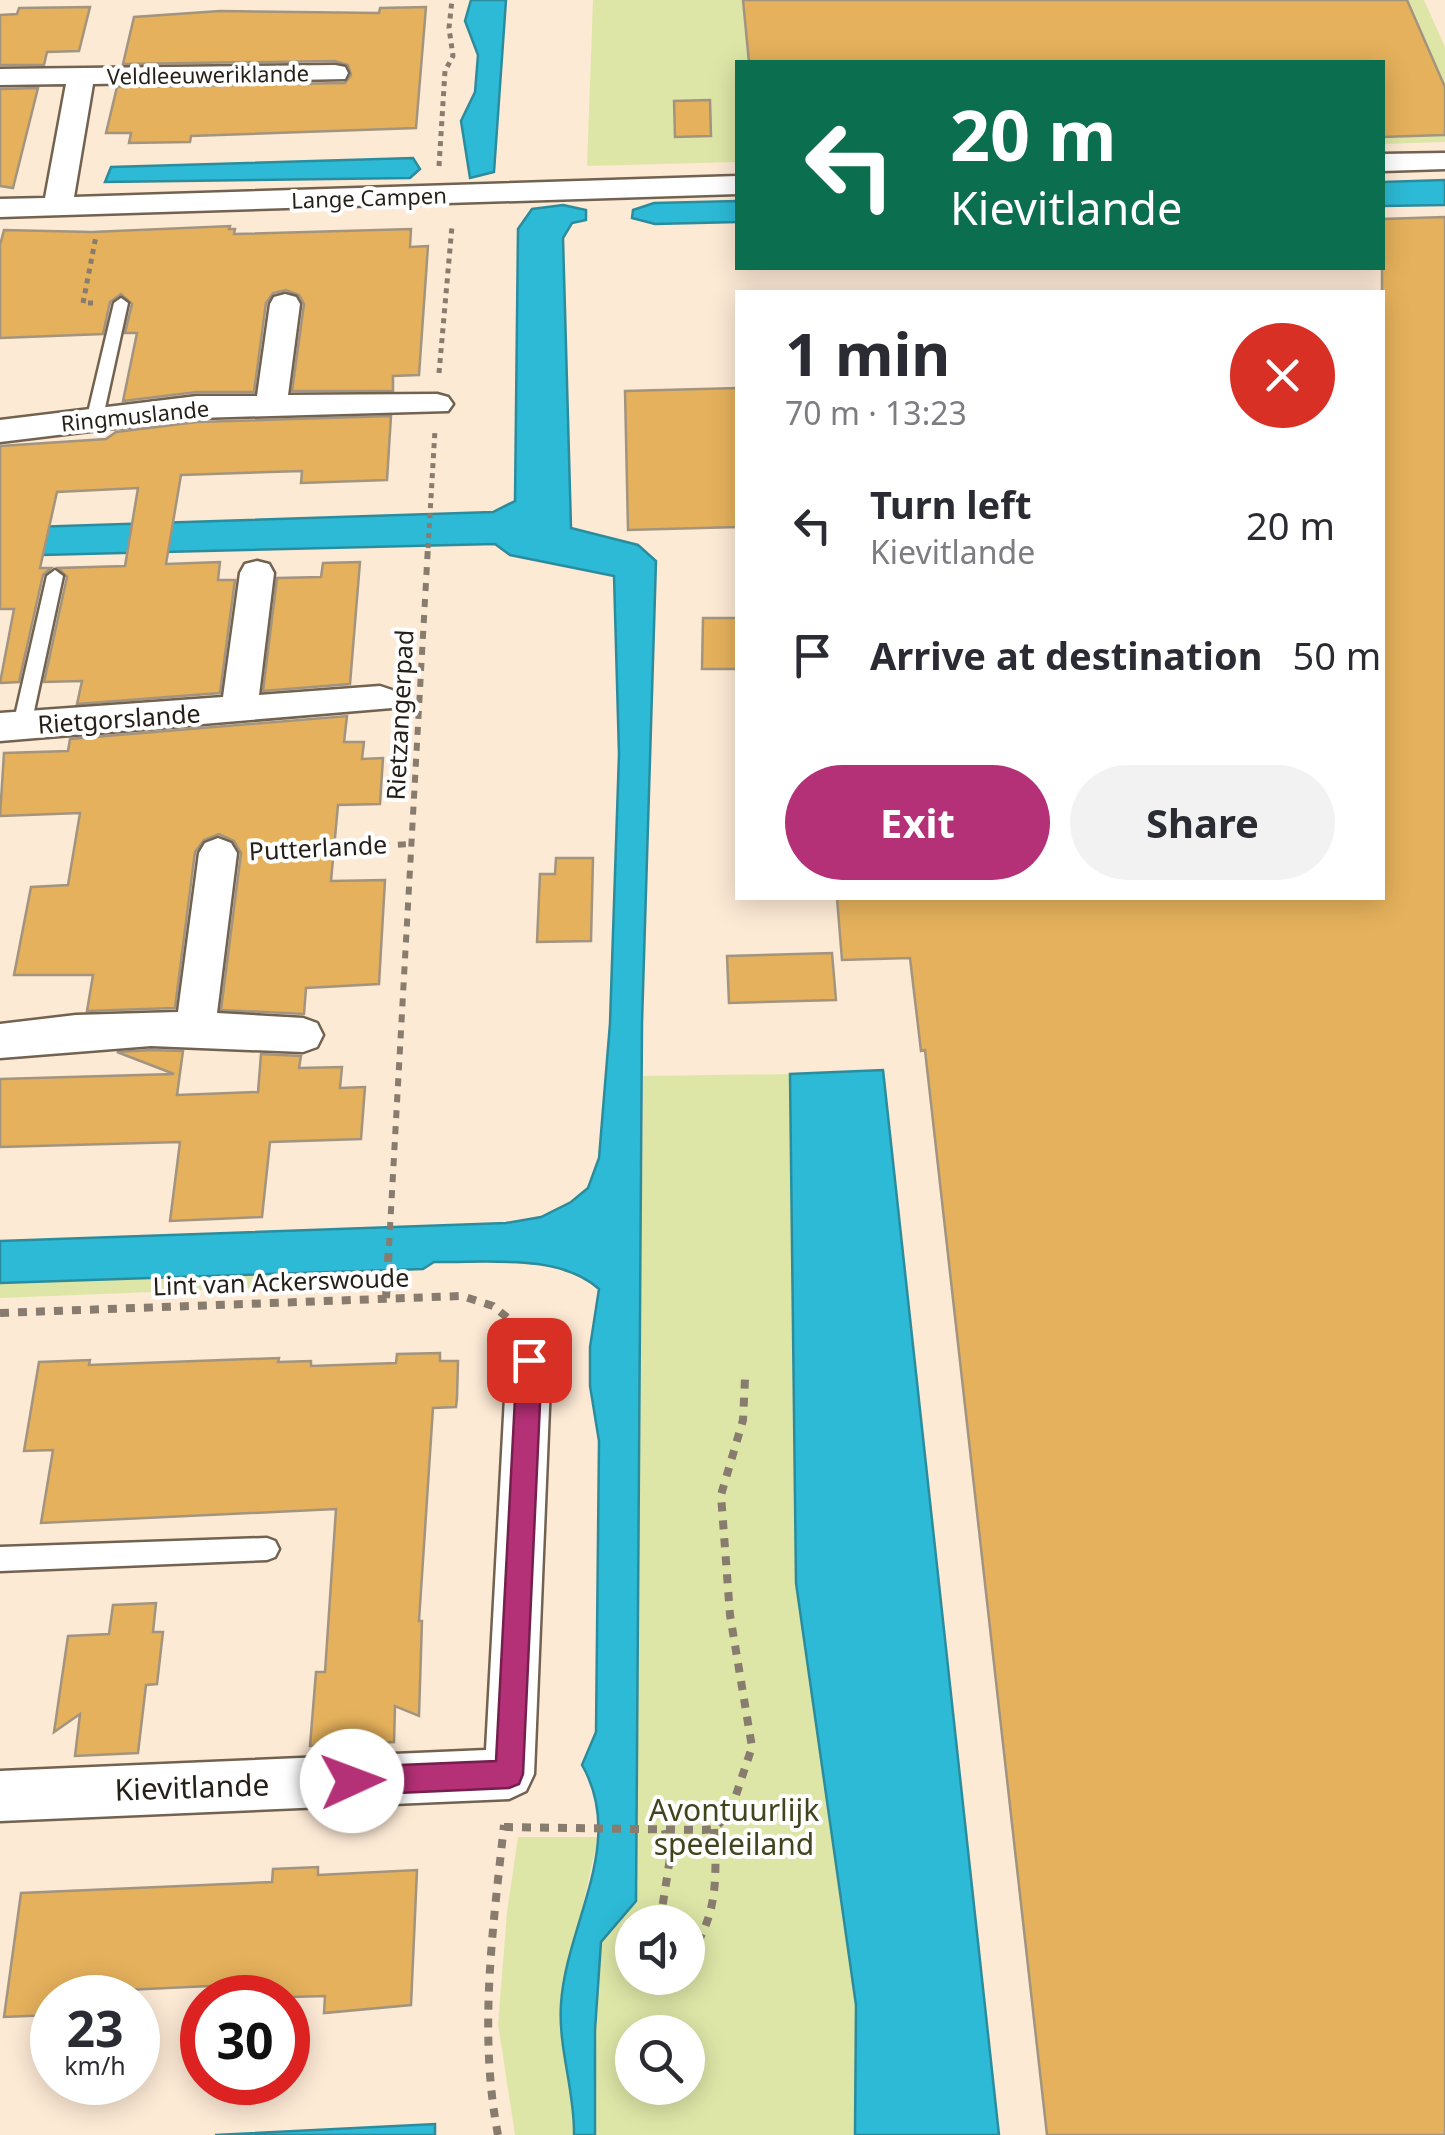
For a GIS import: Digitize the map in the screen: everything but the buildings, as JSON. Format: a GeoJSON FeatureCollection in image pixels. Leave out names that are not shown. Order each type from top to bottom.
{"type":"FeatureCollection","features":[{"type":"Feature","properties":{"kind":"street","name":"Veldleeuweriklande"},"geometry":{"type":"LineString","coordinates":[[0,78],[335,74]]}},
{"type":"Feature","properties":{"kind":"street","name":"Veldleeuweriklande"},"geometry":{"type":"LineString","coordinates":[[58,206],[81,76]]}},
{"type":"Feature","properties":{"kind":"street"},"geometry":{"type":"LineString","coordinates":[[1385,164],[1445,161]]}},
{"type":"Feature","properties":{"kind":"street","name":"Lange Campen"},"geometry":{"type":"LineString","coordinates":[[0,208],[735,184]]}},
{"type":"Feature","properties":{"kind":"street"},"geometry":{"type":"LineString","coordinates":[[271,405],[285,304]]}},
{"type":"Feature","properties":{"kind":"street","name":"Ringmuslande"},"geometry":{"type":"LineString","coordinates":[[0,432],[95,418],[271,405],[437,404]]}},
{"type":"Feature","properties":{"kind":"street"},"geometry":{"type":"LineString","coordinates":[[239,710],[257,573]]}},
{"type":"Feature","properties":{"kind":"street","name":"Rietgorslande"},"geometry":{"type":"LineString","coordinates":[[11,726],[380,699]]}},
{"type":"Feature","properties":{"kind":"street","name":"Putterlande"},"geometry":{"type":"LineString","coordinates":[[196,1027],[218,853]]}},
{"type":"Feature","properties":{"kind":"street"},"geometry":{"type":"LineString","coordinates":[[0,1040],[59,1031],[196,1027],[303,1035]]}},
{"type":"Feature","properties":{"kind":"street"},"geometry":{"type":"LineString","coordinates":[[509,1774],[529,1360]]}},
{"type":"Feature","properties":{"kind":"street","name":"Kievitlande"},"geometry":{"type":"LineString","coordinates":[[0,1796],[509,1774]]}},
{"type":"Feature","properties":{"kind":"lane"},"geometry":{"type":"LineString","coordinates":[[95,418],[120,303]]}},
{"type":"Feature","properties":{"kind":"lane"},"geometry":{"type":"LineString","coordinates":[[11,726],[55,576]]}},
{"type":"Feature","properties":{"kind":"lane"},"geometry":{"type":"LineString","coordinates":[[0,1560],[267,1549]]}},
{"type":"Feature","properties":{"kind":"path","name":"Rietzangerpad"},"geometry":{"type":"LineString","coordinates":[[386,1298],[430,552],[446,196],[445,71],[453,56],[449,28],[452,0]]}},
{"type":"Feature","properties":{"kind":"path"},"geometry":{"type":"LineString","coordinates":[[102,205],[83,303],[120,303]]}},
{"type":"Feature","properties":{"kind":"path","name":"Putterlande"},"geometry":{"type":"LineString","coordinates":[[218,853],[413,844]]}},
{"type":"Feature","properties":{"kind":"path","name":"Lint van Ackerswoude"},"geometry":{"type":"LineString","coordinates":[[0,1313],[462,1296],[478,1300],[518,1327],[529,1360]]}},
{"type":"Feature","properties":{"kind":"path"},"geometry":{"type":"LineString","coordinates":[[504,1827],[714,1830],[730,1814],[752,1747],[730,1615],[721,1496],[743,1420],[744,1379]]}},
{"type":"Feature","properties":{"kind":"path"},"geometry":{"type":"LineString","coordinates":[[498,2135],[489,2042],[493,1925],[509,1774]]}},
{"type":"Feature","properties":{"kind":"path"},"geometry":{"type":"LineString","coordinates":[[661,1830],[670,1858],[663,1905]]}},
{"type":"Feature","properties":{"kind":"path"},"geometry":{"type":"LineString","coordinates":[[705,1930],[717,1910],[714,1830]]}},
{"type":"Feature","properties":{"kind":"green space"},"geometry":{"type":"Polygon","coordinates":[[[593,0],[1424,0],[1445,47],[1445,142],[1385,144],[1385,60],[735,60],[735,162],[587,166],[593,0]]]}},
{"type":"Feature","properties":{"kind":"green space","name":"Avontuurlijk speeleiland"},"geometry":{"type":"Polygon","coordinates":[[[790,1074],[796,1583],[856,2005],[855,2135],[595,2135],[595,2030],[601,1942],[615,1925],[615,1995],[705,1995],[705,1905],[632,1905],[636,1900],[643,1076],[790,1074]]]}},
{"type":"Feature","properties":{"kind":"green space"},"geometry":{"type":"Polygon","coordinates":[[[368,1271],[358,1284],[0,1298],[0,1283],[368,1271]]]}},
{"type":"Feature","properties":{"kind":"green space"},"geometry":{"type":"Polygon","coordinates":[[[518,1837],[598,1837],[561,2004],[574,2135],[515,2135],[498,2024],[518,1837]]]}},
{"type":"Feature","properties":{"kind":"water"},"geometry":{"type":"Polygon","coordinates":[[[471,0],[506,0],[494,172],[470,178],[461,121],[475,92],[478,55],[465,21],[471,0]]]}},
{"type":"Feature","properties":{"kind":"water"},"geometry":{"type":"Polygon","coordinates":[[[413,158],[420,169],[410,178],[105,182],[111,167],[413,158]]]}},
{"type":"Feature","properties":{"kind":"water"},"geometry":{"type":"Polygon","coordinates":[[[1445,180],[1445,205],[1385,206],[1385,182],[1445,180]]]}},
{"type":"Feature","properties":{"kind":"water"},"geometry":{"type":"Polygon","coordinates":[[[735,201],[735,222],[655,224],[632,218],[633,210],[654,203],[735,201]]]}},
{"type":"Feature","properties":{"kind":"water"},"geometry":{"type":"Polygon","coordinates":[[[563,205],[586,210],[586,220],[572,223],[563,238],[571,528],[638,545],[656,561],[642,1023],[636,1901],[633,1905],[615,1905],[615,1926],[601,1942],[595,2030],[595,2135],[574,2135],[561,2004],[565,1974],[590,1884],[598,1824],[594,1794],[582,1765],[596,1732],[599,1441],[590,1386],[590,1347],[599,1289],[564,1270],[499,1261],[434,1262],[423,1269],[0,1283],[0,1241],[506,1223],[541,1217],[588,1188],[599,1158],[610,1023],[619,754],[614,576],[510,555],[495,544],[0,556],[0,528],[493,512],[515,501],[518,229],[532,209],[563,205]]]}},
{"type":"Feature","properties":{"kind":"water"},"geometry":{"type":"Polygon","coordinates":[[[883,1070],[999,2135],[855,2135],[856,2005],[796,1583],[790,1074],[883,1070]]]}},
{"type":"Feature","properties":{"kind":"water"},"geometry":{"type":"Polygon","coordinates":[[[435,2124],[435,2135],[215,2135],[435,2124]]]}},
{"type":"Feature","properties":{"kind":"route"},"geometry":{"type":"LineString","coordinates":[[352,1781],[509,1774],[529,1360]]}}]}
